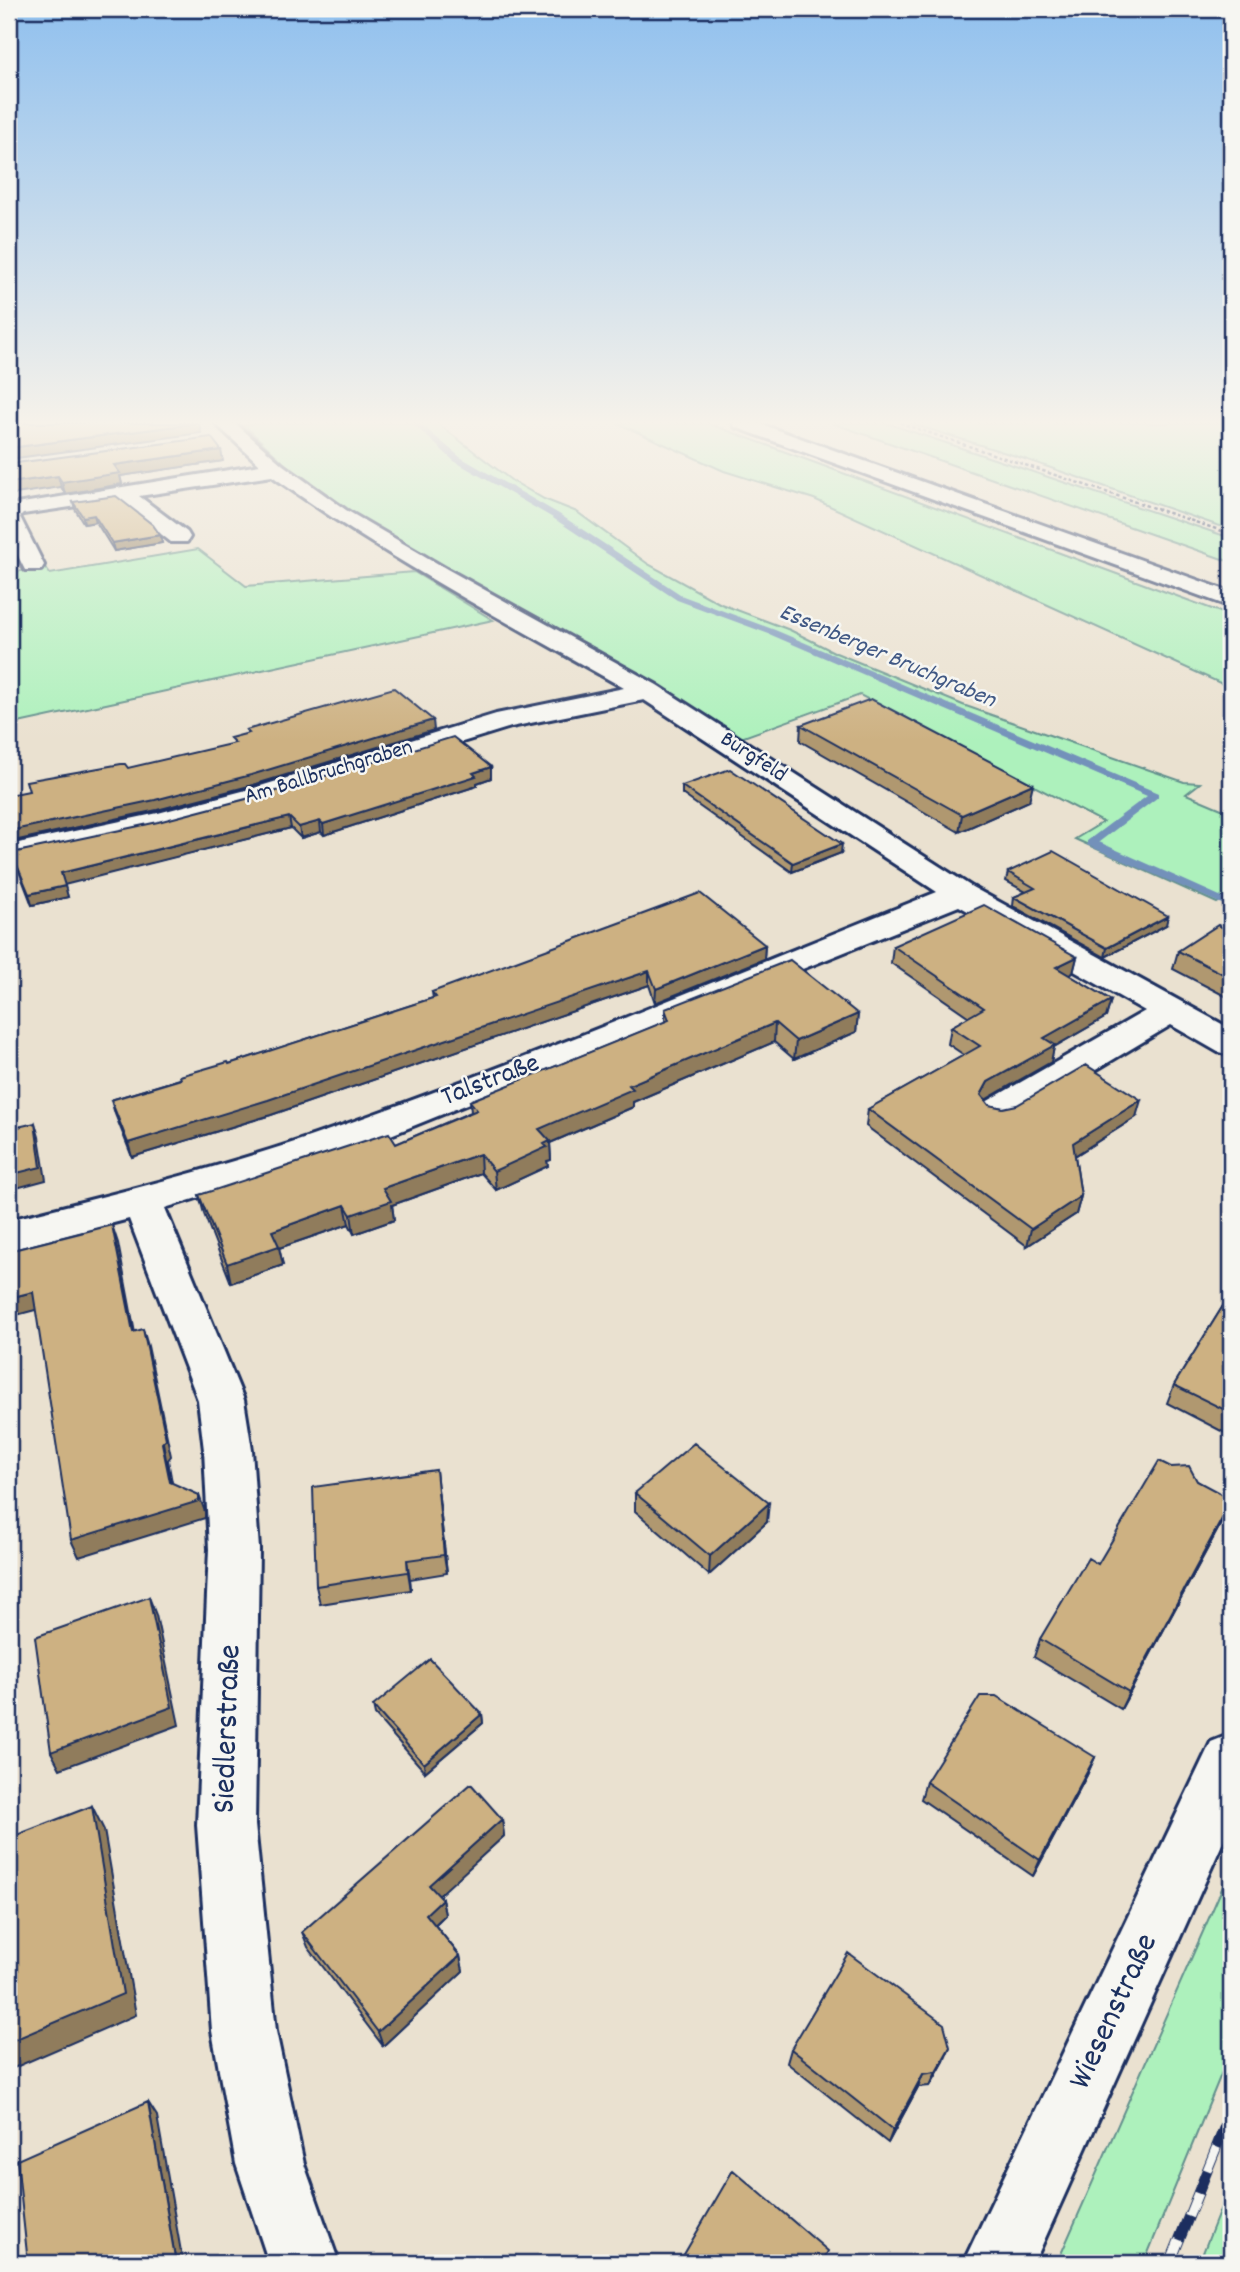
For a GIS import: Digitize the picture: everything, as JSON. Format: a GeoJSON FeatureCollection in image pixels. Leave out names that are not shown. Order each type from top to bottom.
{"type":"FeatureCollection","features":[{"type":"Feature","properties":{"kind":"main road"},"geometry":{"type":"LineString","coordinates":[[15,529],[33,565]]}},
{"type":"Feature","properties":{"kind":"main road"},"geometry":{"type":"LineString","coordinates":[[168,529],[178,537]]}},
{"type":"Feature","properties":{"kind":"main road","name":"Burgfeld"},"geometry":{"type":"LineString","coordinates":[[364,529],[428,568],[648,691],[961,894],[1231,1044]]}},
{"type":"Feature","properties":{"kind":"main road"},"geometry":{"type":"LineString","coordinates":[[1035,529],[1231,600]]}},
{"type":"Feature","properties":{"kind":"main road","name":"Am Ballbruchgraben"},"geometry":{"type":"LineString","coordinates":[[9,854],[160,821],[264,794],[505,720],[648,691]]}},
{"type":"Feature","properties":{"kind":"main road","name":"Talstraße"},"geometry":{"type":"LineString","coordinates":[[9,1235],[142,1201],[347,1138],[666,1014],[961,894]]}},
{"type":"Feature","properties":{"kind":"main road"},"geometry":{"type":"LineString","coordinates":[[999,1111],[1170,1011]]}},
{"type":"Feature","properties":{"kind":"main road","name":"Siedlerstraße"},"geometry":{"type":"LineString","coordinates":[[142,1201],[221,1399],[228,1450],[234,1549],[226,1825],[244,2031],[270,2164],[304,2263]]}},
{"type":"Feature","properties":{"kind":"main road","name":"Wiesenstraße"},"geometry":{"type":"LineString","coordinates":[[998,2263],[1231,1761]]}},
{"type":"Feature","properties":{"kind":"green space"},"geometry":{"type":"Polygon","coordinates":[[[381,529],[600,529],[648,564],[721,604],[790,630],[836,653],[963,705],[1184,782],[1200,783],[1186,794],[1231,813],[1231,893],[1217,903],[1075,839],[1103,822],[860,695],[741,738],[626,667],[381,529]]]}},
{"type":"Feature","properties":{"kind":"green space"},"geometry":{"type":"Polygon","coordinates":[[[880,529],[995,529],[1231,616],[1231,688],[880,529]]]}},
{"type":"Feature","properties":{"kind":"green space"},"geometry":{"type":"Polygon","coordinates":[[[1136,529],[1204,529],[1231,538],[1231,562],[1136,529]]]}},
{"type":"Feature","properties":{"kind":"green space"},"geometry":{"type":"Polygon","coordinates":[[[198,549],[246,586],[414,572],[493,620],[9,725],[9,573],[45,567],[50,574],[198,549]]]}},
{"type":"Feature","properties":{"kind":"green space"},"geometry":{"type":"Polygon","coordinates":[[[1231,1868],[1231,2050],[1144,2263],[1057,2263],[1231,1868]]]}},
{"type":"Feature","properties":{"kind":"green space"},"geometry":{"type":"Polygon","coordinates":[[[1231,2182],[1231,2263],[1199,2263],[1231,2182]]]}},
{"type":"Feature","properties":{"kind":"building"},"geometry":{"type":"Polygon","coordinates":[[[103,529],[156,529],[160,535],[112,543],[103,529]]]}},
{"type":"Feature","properties":{"kind":"building"},"geometry":{"type":"Polygon","coordinates":[[[394,688],[433,720],[251,775],[155,800],[9,831],[9,795],[29,791],[26,781],[121,764],[128,768],[235,743],[230,738],[249,733],[246,730],[394,688]]]}},
{"type":"Feature","properties":{"kind":"building"},"geometry":{"type":"Polygon","coordinates":[[[871,699],[1033,784],[962,815],[801,725],[871,699]]]}},
{"type":"Feature","properties":{"kind":"building"},"geometry":{"type":"Polygon","coordinates":[[[453,737],[491,767],[473,773],[476,776],[323,824],[320,821],[299,827],[289,817],[61,873],[65,886],[29,894],[12,853],[158,822],[273,792],[453,737]]]}},
{"type":"Feature","properties":{"kind":"building"},"geometry":{"type":"Polygon","coordinates":[[[730,769],[842,844],[793,863],[682,786],[730,769]]]}},
{"type":"Feature","properties":{"kind":"building"},"geometry":{"type":"Polygon","coordinates":[[[1053,851],[1168,916],[1107,948],[1014,897],[1035,888],[1008,872],[1053,851]]]}},
{"type":"Feature","properties":{"kind":"building"},"geometry":{"type":"Polygon","coordinates":[[[700,893],[765,945],[656,989],[649,971],[268,1100],[128,1143],[111,1100],[436,997],[432,992],[700,893]]]}},
{"type":"Feature","properties":{"kind":"building"},"geometry":{"type":"Polygon","coordinates":[[[984,905],[1077,957],[1056,967],[1111,1000],[1044,1038],[1055,1045],[988,1082],[981,1095],[989,1105],[1003,1108],[1017,1105],[1086,1065],[1141,1100],[1073,1143],[1081,1196],[1031,1229],[868,1109],[980,1046],[951,1027],[984,1008],[893,946],[984,905]]]}},
{"type":"Feature","properties":{"kind":"building"},"geometry":{"type":"Polygon","coordinates":[[[1218,925],[1231,932],[1231,978],[1178,951],[1218,925]]]}},
{"type":"Feature","properties":{"kind":"building"},"geometry":{"type":"Polygon","coordinates":[[[790,960],[858,1014],[796,1041],[775,1023],[629,1085],[633,1089],[539,1129],[550,1141],[544,1144],[547,1147],[494,1171],[480,1154],[383,1188],[391,1201],[351,1215],[345,1205],[272,1231],[279,1246],[227,1264],[199,1195],[389,1133],[396,1144],[477,1110],[470,1101],[669,1020],[665,1009],[790,960]]]}},
{"type":"Feature","properties":{"kind":"building"},"geometry":{"type":"Polygon","coordinates":[[[35,1123],[41,1167],[9,1175],[9,1129],[35,1123]]]}},
{"type":"Feature","properties":{"kind":"building"},"geometry":{"type":"Polygon","coordinates":[[[112,1225],[133,1332],[143,1329],[166,1439],[162,1443],[170,1482],[199,1495],[199,1501],[71,1540],[33,1292],[9,1298],[9,1251],[112,1225]]]}},
{"type":"Feature","properties":{"kind":"building"},"geometry":{"type":"Polygon","coordinates":[[[1231,1293],[1231,1413],[1174,1385],[1231,1293]]]}},
{"type":"Feature","properties":{"kind":"building"},"geometry":{"type":"Polygon","coordinates":[[[694,1443],[769,1503],[710,1556],[635,1493],[694,1443]]]}},
{"type":"Feature","properties":{"kind":"building"},"geometry":{"type":"Polygon","coordinates":[[[1159,1461],[1171,1467],[1189,1466],[1197,1481],[1231,1499],[1231,1502],[1129,1692],[1040,1639],[1088,1558],[1098,1564],[1159,1461]]]}},
{"type":"Feature","properties":{"kind":"building"},"geometry":{"type":"Polygon","coordinates":[[[436,1470],[444,1555],[407,1560],[408,1572],[316,1586],[313,1487],[436,1470]]]}},
{"type":"Feature","properties":{"kind":"building"},"geometry":{"type":"Polygon","coordinates":[[[149,1597],[172,1707],[51,1752],[35,1637],[149,1597]]]}},
{"type":"Feature","properties":{"kind":"building"},"geometry":{"type":"Polygon","coordinates":[[[430,1659],[482,1714],[424,1764],[373,1706],[430,1659]]]}},
{"type":"Feature","properties":{"kind":"building"},"geometry":{"type":"Polygon","coordinates":[[[980,1696],[996,1696],[1095,1757],[1040,1860],[926,1782],[980,1696]]]}},
{"type":"Feature","properties":{"kind":"building"},"geometry":{"type":"Polygon","coordinates":[[[471,1784],[502,1819],[429,1885],[442,1899],[426,1914],[460,1956],[378,2032],[302,1932],[471,1784]]]}},
{"type":"Feature","properties":{"kind":"building"},"geometry":{"type":"Polygon","coordinates":[[[92,1806],[123,1994],[9,2042],[9,1838],[92,1806]]]}},
{"type":"Feature","properties":{"kind":"building"},"geometry":{"type":"Polygon","coordinates":[[[848,1953],[944,2024],[950,2047],[936,2072],[923,2074],[893,2130],[791,2049],[848,1953]]]}},
{"type":"Feature","properties":{"kind":"building"},"geometry":{"type":"Polygon","coordinates":[[[148,2102],[176,2263],[28,2263],[17,2160],[148,2102]]]}},
{"type":"Feature","properties":{"kind":"building"},"geometry":{"type":"Polygon","coordinates":[[[733,2170],[828,2251],[822,2263],[679,2263],[733,2170]]]}},
{"type":"Feature","properties":{"kind":"waterway","name":"Essenberger Bruchgraben"},"geometry":{"type":"LineString","coordinates":[[576,529],[680,598],[772,632],[1154,795],[1091,843],[1231,905]]}},
{"type":"Feature","properties":{"kind":"railway"},"geometry":{"type":"LineString","coordinates":[[1170,2263],[1231,2111]]}}]}
